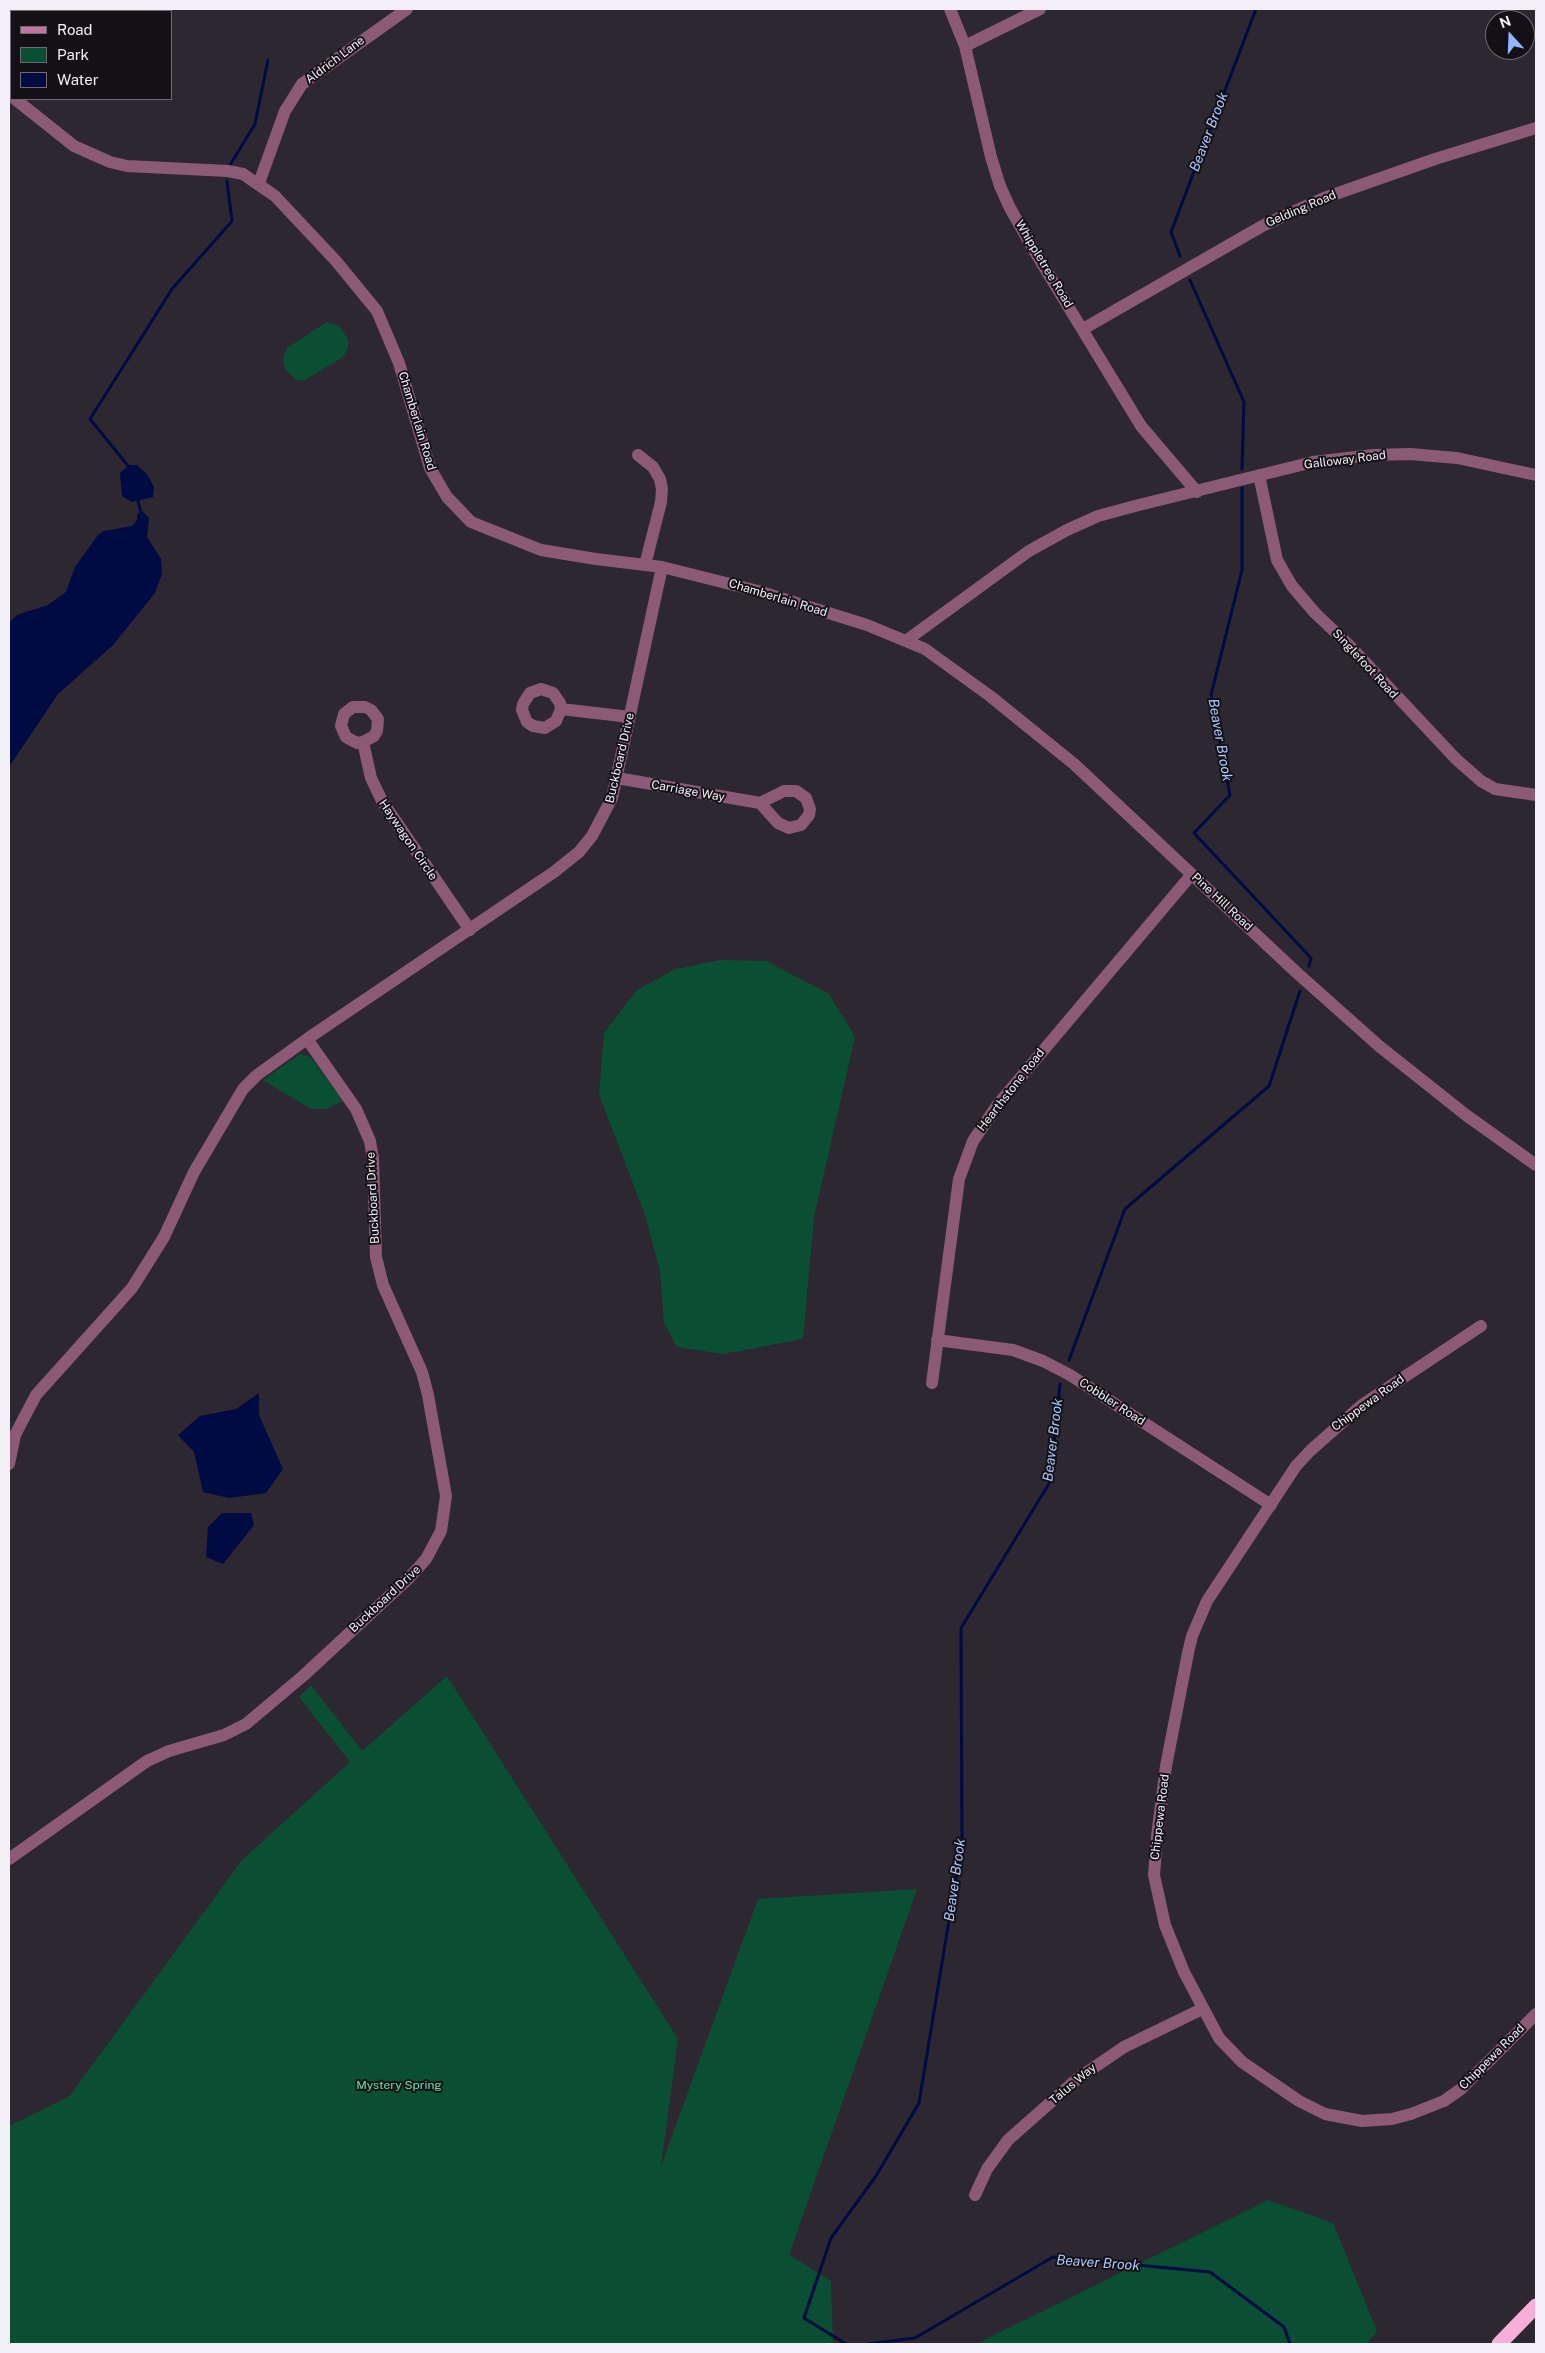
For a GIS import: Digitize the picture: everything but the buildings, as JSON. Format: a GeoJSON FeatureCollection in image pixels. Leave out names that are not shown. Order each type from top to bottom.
{"type":"FeatureCollection","features":[{"type":"Feature","properties":{"kind":"highway"},"geometry":{"type":"LineString","coordinates":[[1499,2344],[1536,2306]]}},
{"type":"Feature","properties":{"kind":"street","name":"Aldrich Lane"},"geometry":{"type":"LineString","coordinates":[[259,183],[285,111],[302,84],[407,9]]}},
{"type":"Feature","properties":{"kind":"street","name":"Whippletree Road"},"geometry":{"type":"LineString","coordinates":[[950,9],[965,46],[1000,186],[1035,252],[1141,426],[1197,492]]}},
{"type":"Feature","properties":{"kind":"street"},"geometry":{"type":"LineString","coordinates":[[965,46],[1040,9]]}},
{"type":"Feature","properties":{"kind":"street","name":"Chamberlain Road"},"geometry":{"type":"LineString","coordinates":[[17,100],[74,146],[110,162],[127,166],[228,171],[243,174],[259,183],[301,220],[377,311],[399,363],[430,468],[447,497],[471,522],[542,550],[596,560],[662,567],[758,591],[867,625],[907,640]]}},
{"type":"Feature","properties":{"kind":"street","name":"Gelding Road"},"geometry":{"type":"LineString","coordinates":[[1083,329],[1264,225],[1324,198],[1435,159],[1536,128]]}},
{"type":"Feature","properties":{"kind":"street","name":"Galloway Road"},"geometry":{"type":"LineString","coordinates":[[907,640],[1029,551],[1067,530],[1098,516],[1313,462],[1373,455],[1410,454],[1457,458],[1536,475]]}},
{"type":"Feature","properties":{"kind":"street"},"geometry":{"type":"LineString","coordinates":[[638,455],[654,466],[662,489],[661,502],[645,564]]}},
{"type":"Feature","properties":{"kind":"street","name":"Singlefoot Road"},"geometry":{"type":"LineString","coordinates":[[1259,475],[1277,560],[1292,586],[1315,613],[1349,646],[1456,759],[1481,782],[1495,789],[1536,795]]}},
{"type":"Feature","properties":{"kind":"street","name":"Buckboard Drive"},"geometry":{"type":"LineString","coordinates":[[9,1464],[15,1435],[36,1395],[132,1288],[164,1237],[194,1172],[236,1098],[257,1075],[307,1039],[554,872],[579,852],[592,836],[606,813],[617,778],[662,567]]}},
{"type":"Feature","properties":{"kind":"street","name":"Pine Hill Road"},"geometry":{"type":"LineString","coordinates":[[907,640],[941,659],[1052,745],[1378,1046],[1466,1115],[1536,1165]]}},
{"type":"Feature","properties":{"kind":"street"},"geometry":{"type":"LineString","coordinates":[[561,709],[630,716]]}},
{"type":"Feature","properties":{"kind":"street","name":"Haywagon Circle"},"geometry":{"type":"LineString","coordinates":[[364,742],[371,778],[382,801],[470,930]]}},
{"type":"Feature","properties":{"kind":"street","name":"Carriage Way"},"geometry":{"type":"LineString","coordinates":[[617,778],[760,803]]}},
{"type":"Feature","properties":{"kind":"street","name":"Hearthstone Road"},"geometry":{"type":"LineString","coordinates":[[932,1383],[958,1179],[973,1141],[999,1103],[1192,874]]}},
{"type":"Feature","properties":{"kind":"street","name":"Buckboard Drive"},"geometry":{"type":"LineString","coordinates":[[9,1859],[146,1761],[169,1751],[224,1735],[246,1724],[303,1676],[409,1578],[426,1559],[441,1531],[446,1496],[426,1388],[422,1372],[383,1285],[376,1257],[373,1159],[370,1141],[356,1109],[307,1039]]}},
{"type":"Feature","properties":{"kind":"street","name":"Chippewa Road"},"geometry":{"type":"LineString","coordinates":[[1481,1326],[1362,1405],[1326,1434],[1296,1466],[1208,1601],[1192,1636],[1166,1766],[1156,1836],[1154,1875],[1165,1925],[1202,2010],[1219,2038],[1236,2057],[1299,2101],[1333,2116],[1371,2121],[1411,2114],[1452,2095],[1470,2080],[1536,2014]]}},
{"type":"Feature","properties":{"kind":"street","name":"Cobbler Road"},"geometry":{"type":"LineString","coordinates":[[938,1340],[1013,1350],[1051,1365],[1270,1505]]}},
{"type":"Feature","properties":{"kind":"street","name":"Talus Way"},"geometry":{"type":"LineString","coordinates":[[975,2195],[987,2169],[1008,2140],[1077,2079],[1117,2050],[1202,2010]]}},
{"type":"Feature","properties":{"kind":"green space"},"geometry":{"type":"Polygon","coordinates":[[[327,322],[339,326],[348,339],[348,348],[343,357],[305,380],[296,380],[285,369],[283,359],[287,348],[327,322]]]}},
{"type":"Feature","properties":{"kind":"green space"},"geometry":{"type":"Polygon","coordinates":[[[720,960],[766,961],[829,994],[855,1037],[814,1217],[803,1339],[723,1354],[677,1347],[664,1323],[660,1271],[645,1215],[599,1094],[604,1033],[637,990],[676,969],[720,960]]]}},
{"type":"Feature","properties":{"kind":"green space"},"geometry":{"type":"Polygon","coordinates":[[[300,1054],[311,1057],[343,1101],[326,1109],[311,1109],[263,1080],[300,1054]]]}},
{"type":"Feature","properties":{"kind":"green space","name":"Mystery Spring"},"geometry":{"type":"Polygon","coordinates":[[[447,1676],[678,2039],[661,2166],[758,1899],[917,1889],[789,2255],[831,2281],[833,2344],[9,2344],[9,2126],[69,2097],[242,1860],[350,1762],[299,1697],[311,1685],[362,1751],[447,1676]]]}},
{"type":"Feature","properties":{"kind":"green space"},"geometry":{"type":"Polygon","coordinates":[[[1268,2200],[1333,2223],[1377,2331],[1367,2344],[976,2344],[1268,2200]]]}},
{"type":"Feature","properties":{"kind":"water"},"geometry":{"type":"Polygon","coordinates":[[[129,465],[137,465],[147,474],[154,487],[153,497],[132,502],[122,496],[120,473],[129,465]]]}},
{"type":"Feature","properties":{"kind":"water"},"geometry":{"type":"Polygon","coordinates":[[[143,512],[149,518],[147,537],[161,559],[162,574],[155,593],[113,645],[58,694],[9,767],[9,623],[17,615],[48,605],[66,592],[75,567],[98,535],[104,531],[132,526],[137,520],[137,514],[143,512]]]}},
{"type":"Feature","properties":{"kind":"water"},"geometry":{"type":"Polygon","coordinates":[[[259,1393],[259,1415],[283,1469],[266,1493],[229,1498],[203,1492],[194,1452],[178,1435],[200,1416],[236,1409],[259,1393]]]}},
{"type":"Feature","properties":{"kind":"water"},"geometry":{"type":"Polygon","coordinates":[[[222,1513],[251,1513],[254,1525],[223,1564],[206,1557],[208,1527],[222,1513]]]}},
{"type":"Feature","properties":{"kind":"waterway","name":"Beaver Brook"},"geometry":{"type":"LineString","coordinates":[[1180,256],[1171,232],[1256,9]]}},
{"type":"Feature","properties":{"kind":"waterway"},"geometry":{"type":"LineString","coordinates":[[230,165],[255,124],[268,60]]}},
{"type":"Feature","properties":{"kind":"waterway"},"geometry":{"type":"LineString","coordinates":[[129,467],[90,419],[172,289],[232,221],[227,181]]}},
{"type":"Feature","properties":{"kind":"waterway","name":"Beaver Brook"},"geometry":{"type":"LineString","coordinates":[[1190,280],[1244,402],[1242,469]]}},
{"type":"Feature","properties":{"kind":"waterway","name":"Beaver Brook"},"geometry":{"type":"LineString","coordinates":[[1242,488],[1242,570],[1211,695],[1230,795],[1194,833],[1311,958],[1309,966]]}},
{"type":"Feature","properties":{"kind":"waterway"},"geometry":{"type":"LineString","coordinates":[[137,498],[141,512]]}},
{"type":"Feature","properties":{"kind":"waterway","name":"Beaver Brook"},"geometry":{"type":"LineString","coordinates":[[1069,1360],[1125,1209],[1269,1086],[1300,991]]}},
{"type":"Feature","properties":{"kind":"waterway","name":"Beaver Brook"},"geometry":{"type":"LineString","coordinates":[[846,2344],[804,2318],[831,2238],[876,2176],[919,2103],[962,1841],[961,1628],[1050,1482],[1060,1384]]}},
{"type":"Feature","properties":{"kind":"waterway","name":"Beaver Brook"},"geometry":{"type":"LineString","coordinates":[[868,2344],[915,2338],[1053,2257],[1210,2272],[1284,2327],[1290,2344]]}}]}
